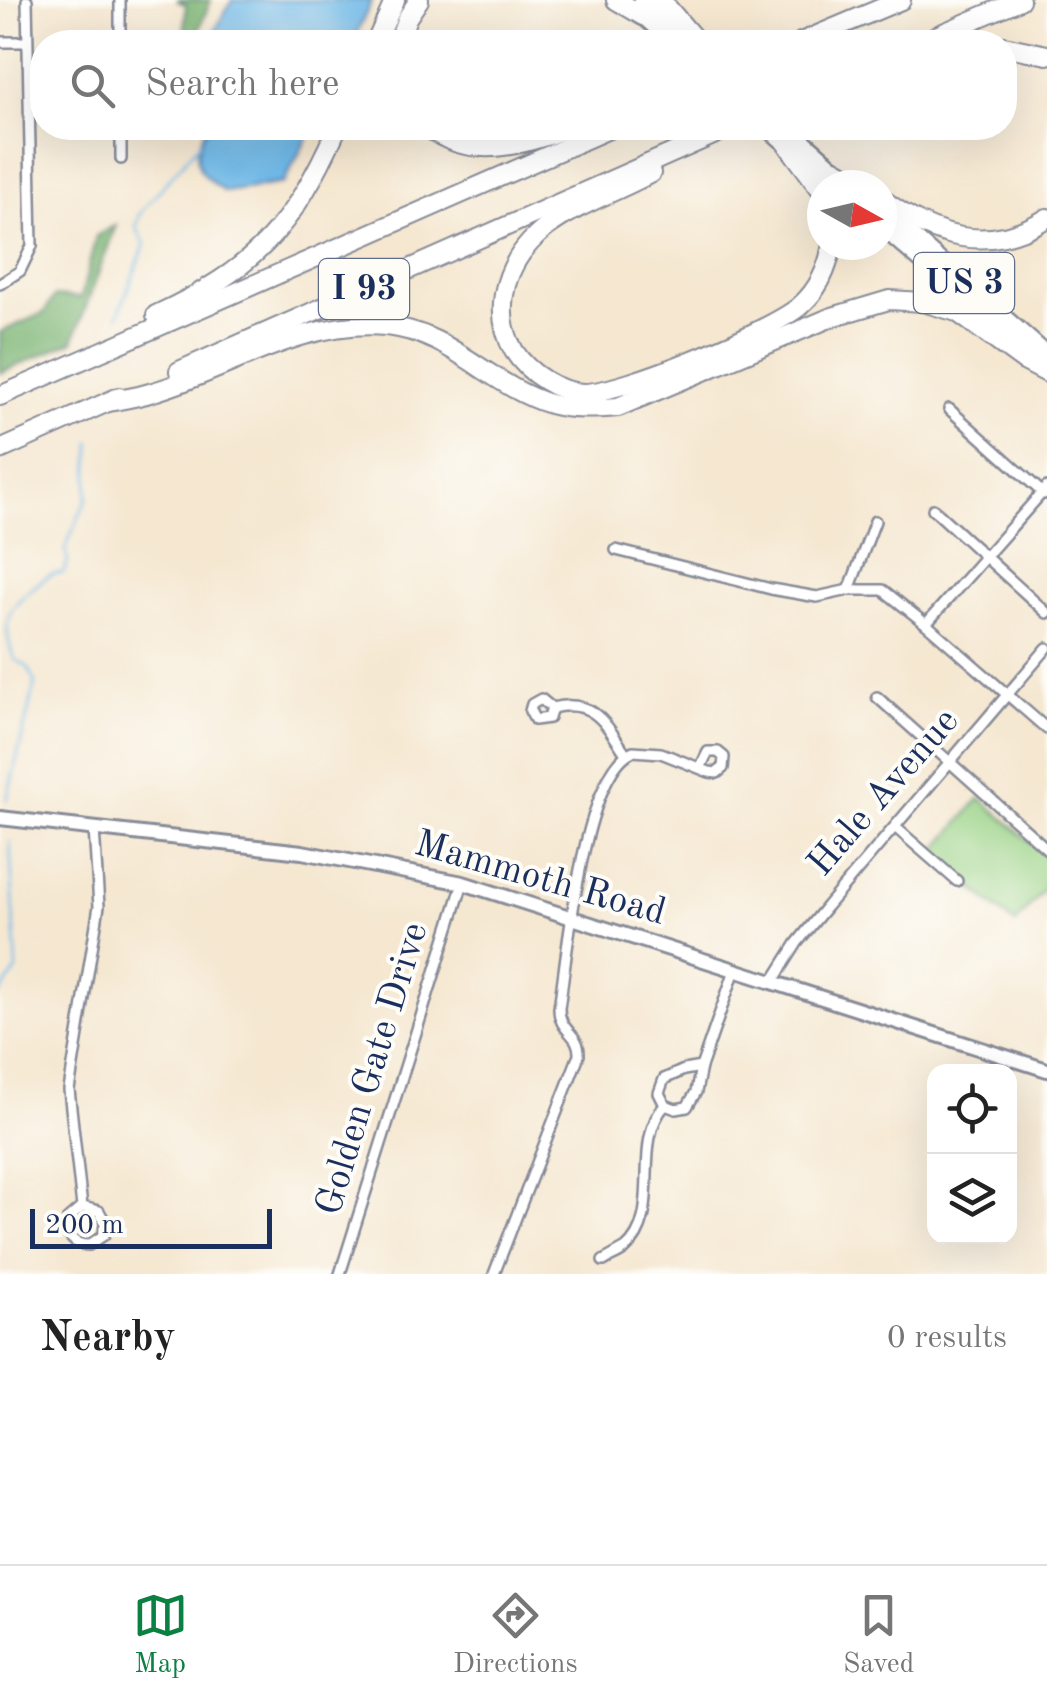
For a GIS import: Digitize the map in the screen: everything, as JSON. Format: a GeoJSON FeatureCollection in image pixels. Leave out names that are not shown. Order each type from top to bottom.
{"type":"FeatureCollection","features":[{"type":"Feature","properties":{"kind":"highway"},"geometry":{"type":"LineString","coordinates":[[381,30],[395,0]]}},
{"type":"Feature","properties":{"kind":"highway"},"geometry":{"type":"LineString","coordinates":[[402,30],[420,0]]}},
{"type":"Feature","properties":{"kind":"highway"},"geometry":{"type":"LineString","coordinates":[[616,0],[642,8]]}},
{"type":"Feature","properties":{"kind":"highway"},"geometry":{"type":"LineString","coordinates":[[661,0],[684,30]]}},
{"type":"Feature","properties":{"kind":"highway"},"geometry":{"type":"LineString","coordinates":[[809,30],[869,0]]}},
{"type":"Feature","properties":{"kind":"highway"},"geometry":{"type":"LineString","coordinates":[[830,30],[901,0]]}},
{"type":"Feature","properties":{"kind":"highway"},"geometry":{"type":"LineString","coordinates":[[950,30],[1020,0]]}},
{"type":"Feature","properties":{"kind":"highway"},"geometry":{"type":"LineString","coordinates":[[1017,49],[1047,55]]}},
{"type":"Feature","properties":{"kind":"highway"},"geometry":{"type":"LineString","coordinates":[[0,395],[59,360],[182,304],[236,271],[269,242],[299,204],[331,140]]}},
{"type":"Feature","properties":{"kind":"highway"},"geometry":{"type":"LineString","coordinates":[[448,140],[495,148],[534,140]]}},
{"type":"Feature","properties":{"kind":"highway","name":"I 93"},"geometry":{"type":"LineString","coordinates":[[0,395],[584,140]]}},
{"type":"Feature","properties":{"kind":"highway","name":"I 93"},"geometry":{"type":"LineString","coordinates":[[0,450],[700,140]]}},
{"type":"Feature","properties":{"kind":"highway"},"geometry":{"type":"LineString","coordinates":[[704,140],[672,162],[556,218],[528,242],[512,265],[502,297],[504,330],[516,354],[537,375],[558,388],[581,393],[604,392],[636,382],[739,339],[802,305],[820,282],[827,260]]}},
{"type":"Feature","properties":{"kind":"highway"},"geometry":{"type":"LineString","coordinates":[[791,140],[809,170]]}},
{"type":"Feature","properties":{"kind":"highway"},"geometry":{"type":"LineString","coordinates":[[897,209],[924,227],[954,236],[999,236],[1047,218]]}},
{"type":"Feature","properties":{"kind":"highway"},"geometry":{"type":"LineString","coordinates":[[108,402],[153,392],[323,330],[364,326],[402,328],[438,340],[548,404],[580,410],[618,407],[832,317],[889,300],[923,302],[957,312],[1024,361],[1047,372]]}},
{"type":"Feature","properties":{"kind":"main road"},"geometry":{"type":"LineString","coordinates":[[625,0],[676,30]]}},
{"type":"Feature","properties":{"kind":"main road"},"geometry":{"type":"LineString","coordinates":[[642,8],[661,30]]}},
{"type":"Feature","properties":{"kind":"main road"},"geometry":{"type":"LineString","coordinates":[[792,140],[826,170]]}},
{"type":"Feature","properties":{"kind":"main road","name":"US 3"},"geometry":{"type":"LineString","coordinates":[[897,223],[1047,355]]}},
{"type":"Feature","properties":{"kind":"main road","name":"US 3"},"geometry":{"type":"LineString","coordinates":[[897,240],[1047,372]]}},
{"type":"Feature","properties":{"kind":"main road","name":"Mammoth Road"},"geometry":{"type":"LineString","coordinates":[[0,818],[302,852],[464,883],[1047,1070]]}},
{"type":"Feature","properties":{"kind":"street"},"geometry":{"type":"LineString","coordinates":[[0,284],[20,271],[32,246],[27,0]]}},
{"type":"Feature","properties":{"kind":"street"},"geometry":{"type":"LineString","coordinates":[[120,0],[120,30]]}},
{"type":"Feature","properties":{"kind":"street"},"geometry":{"type":"LineString","coordinates":[[0,42],[27,42]]}},
{"type":"Feature","properties":{"kind":"street"},"geometry":{"type":"LineString","coordinates":[[121,140],[121,159]]}},
{"type":"Feature","properties":{"kind":"street"},"geometry":{"type":"LineString","coordinates":[[926,624],[1046,492],[949,409]]}},
{"type":"Feature","properties":{"kind":"street"},"geometry":{"type":"LineString","coordinates":[[933,509],[1047,613]]}},
{"type":"Feature","properties":{"kind":"street"},"geometry":{"type":"LineString","coordinates":[[849,590],[875,522]]}},
{"type":"Feature","properties":{"kind":"street"},"geometry":{"type":"LineString","coordinates":[[616,550],[818,597],[849,590],[882,590],[1047,729]]}},
{"type":"Feature","properties":{"kind":"street","name":"Hale Avenue"},"geometry":{"type":"LineString","coordinates":[[773,981],[797,943],[1047,648]]}},
{"type":"Feature","properties":{"kind":"street"},"geometry":{"type":"LineString","coordinates":[[877,698],[1047,849]]}},
{"type":"Feature","properties":{"kind":"street"},"geometry":{"type":"LineString","coordinates":[[552,708],[574,704],[588,709],[606,725],[626,754]]}},
{"type":"Feature","properties":{"kind":"street"},"geometry":{"type":"LineString","coordinates":[[494,1274],[580,1055],[578,1040],[563,1028],[559,1018],[590,823],[612,772],[626,754],[654,751],[700,768]]}},
{"type":"Feature","properties":{"kind":"street"},"geometry":{"type":"LineString","coordinates":[[895,827],[957,881]]}},
{"type":"Feature","properties":{"kind":"street"},"geometry":{"type":"LineString","coordinates":[[82,1206],[69,1090],[99,906],[94,829]]}},
{"type":"Feature","properties":{"kind":"street","name":"Golden Gate Drive"},"geometry":{"type":"LineString","coordinates":[[340,1274],[464,883]]}},
{"type":"Feature","properties":{"kind":"street"},"geometry":{"type":"LineString","coordinates":[[701,1067],[664,1079],[659,1093],[665,1105],[687,1107],[696,1092],[735,970]]}},
{"type":"Feature","properties":{"kind":"street"},"geometry":{"type":"LineString","coordinates":[[626,1248],[638,1231],[645,1205],[648,1142],[654,1117],[665,1105]]}},
{"type":"Feature","properties":{"kind":"street"},"geometry":{"type":"LineString","coordinates":[[82,1206],[100,1212],[105,1222],[104,1234],[89,1245],[76,1242],[66,1226],[71,1214],[82,1206]]}},
{"type":"Feature","properties":{"kind":"green space"},"geometry":{"type":"Polygon","coordinates":[[[176,0],[211,0],[199,30],[185,30],[186,5],[176,0]]]}},
{"type":"Feature","properties":{"kind":"green space"},"geometry":{"type":"Polygon","coordinates":[[[116,225],[73,341],[0,373],[0,332],[44,313],[55,296],[81,298],[96,236],[116,225]]]}},
{"type":"Feature","properties":{"kind":"green space"},"geometry":{"type":"Polygon","coordinates":[[[980,798],[1047,856],[1047,886],[1015,924],[933,854],[980,798]]]}},
{"type":"Feature","properties":{"kind":"water"},"geometry":{"type":"Polygon","coordinates":[[[232,0],[372,0],[358,30],[215,30],[232,0]]]}},
{"type":"Feature","properties":{"kind":"water"},"geometry":{"type":"Polygon","coordinates":[[[201,140],[306,140],[283,183],[225,192],[202,171],[198,149],[201,140]]]}},
{"type":"Feature","properties":{"kind":"waterway"},"geometry":{"type":"LineString","coordinates":[[118,316],[145,244],[136,227],[141,212],[200,143]]}},
{"type":"Feature","properties":{"kind":"waterway"},"geometry":{"type":"LineString","coordinates":[[7,800],[35,683],[28,667],[14,659],[8,618],[24,595],[47,577],[63,573],[68,562],[65,548],[87,499],[91,442]]}},
{"type":"Feature","properties":{"kind":"waterway"},"geometry":{"type":"LineString","coordinates":[[0,994],[17,970],[10,842]]}}]}
